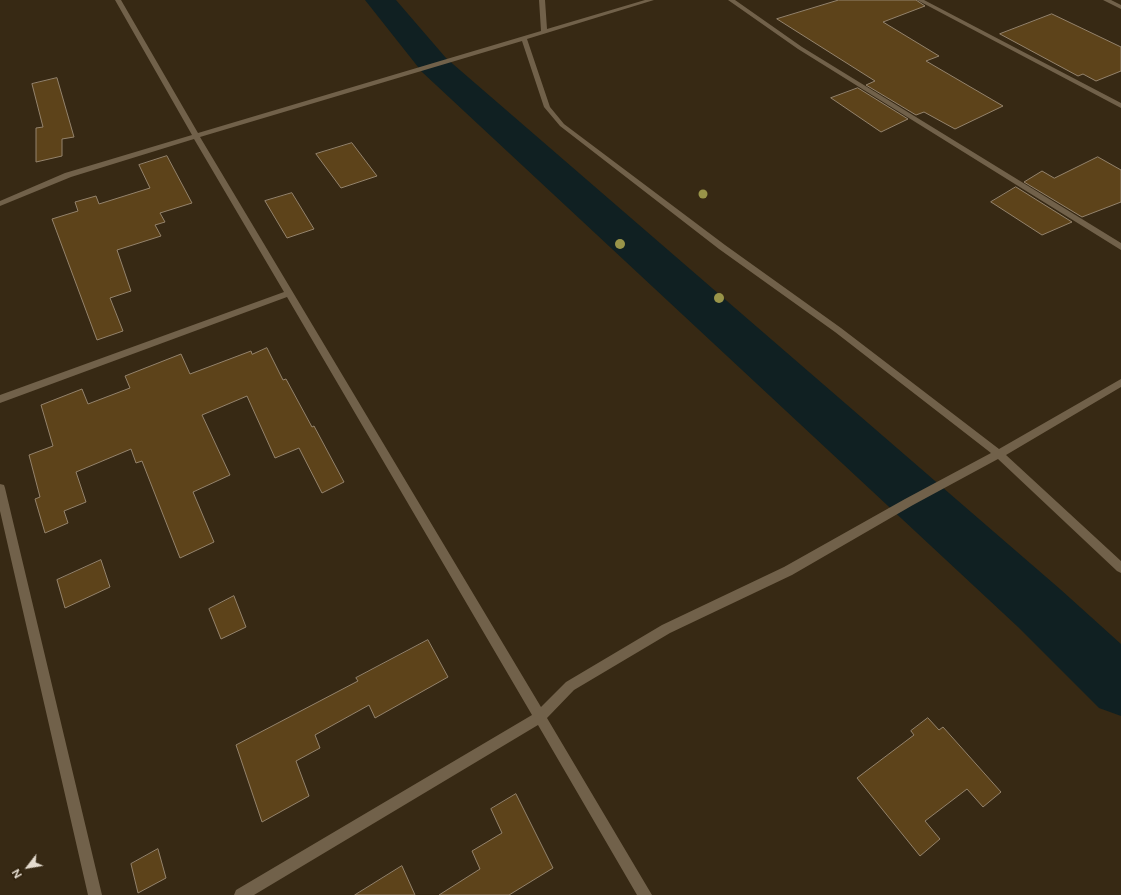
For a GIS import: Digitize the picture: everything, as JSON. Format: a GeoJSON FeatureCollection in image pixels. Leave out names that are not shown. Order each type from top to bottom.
{"type":"FeatureCollection","features":[{"type":"Feature","properties":{"kind":"street"},"geometry":{"type":"LineString","coordinates":[[118,0],[196,136],[645,895]]}},
{"type":"Feature","properties":{"kind":"street"},"geometry":{"type":"LineString","coordinates":[[542,0],[544,32]]}},
{"type":"Feature","properties":{"kind":"street"},"geometry":{"type":"LineString","coordinates":[[0,204],[68,176],[196,136],[651,0]]}},
{"type":"Feature","properties":{"kind":"street"},"geometry":{"type":"LineString","coordinates":[[731,0],[820,60],[1121,247]]}},
{"type":"Feature","properties":{"kind":"street"},"geometry":{"type":"LineString","coordinates":[[920,0],[1121,106]]}},
{"type":"Feature","properties":{"kind":"street"},"geometry":{"type":"LineString","coordinates":[[1106,0],[1121,7]]}},
{"type":"Feature","properties":{"kind":"street"},"geometry":{"type":"LineString","coordinates":[[524,38],[547,107],[562,125],[716,243],[838,330],[999,454],[1121,568]]}},
{"type":"Feature","properties":{"kind":"street"},"geometry":{"type":"LineString","coordinates":[[0,399],[290,293]]}},
{"type":"Feature","properties":{"kind":"street"},"geometry":{"type":"LineString","coordinates":[[241,895],[540,717],[570,686],[666,629],[788,571],[909,502],[999,454],[1121,383]]}},
{"type":"Feature","properties":{"kind":"street"},"geometry":{"type":"LineString","coordinates":[[0,488],[95,895]]}},
{"type":"Feature","properties":{"kind":"building"},"geometry":{"type":"Polygon","coordinates":[[[839,0],[916,0],[925,6],[883,22],[939,56],[926,61],[1003,106],[955,129],[924,112],[916,115],[866,85],[875,81],[777,19],[839,0]]]}},
{"type":"Feature","properties":{"kind":"building"},"geometry":{"type":"Polygon","coordinates":[[[1052,14],[1121,47],[1121,71],[1096,81],[1083,74],[1078,76],[1000,34],[1052,14]]]}},
{"type":"Feature","properties":{"kind":"building"},"geometry":{"type":"Polygon","coordinates":[[[57,78],[74,137],[62,139],[62,156],[36,162],[36,128],[43,127],[32,84],[57,78]]]}},
{"type":"Feature","properties":{"kind":"building"},"geometry":{"type":"Polygon","coordinates":[[[858,88],[908,119],[881,132],[831,98],[858,88]]]}},
{"type":"Feature","properties":{"kind":"building"},"geometry":{"type":"Polygon","coordinates":[[[352,143],[377,176],[341,188],[316,154],[352,143]]]}},
{"type":"Feature","properties":{"kind":"building"},"geometry":{"type":"Polygon","coordinates":[[[167,156],[192,203],[160,213],[165,222],[155,225],[161,236],[117,250],[131,291],[110,298],[123,331],[97,340],[52,219],[78,211],[75,202],[96,196],[99,204],[150,188],[139,165],[167,156]]]}},
{"type":"Feature","properties":{"kind":"building"},"geometry":{"type":"Polygon","coordinates":[[[1098,157],[1121,170],[1121,202],[1082,217],[1024,182],[1042,171],[1054,178],[1098,157]]]}},
{"type":"Feature","properties":{"kind":"building"},"geometry":{"type":"Polygon","coordinates":[[[1016,187],[1072,222],[1042,235],[991,202],[1016,187]]]}},
{"type":"Feature","properties":{"kind":"building"},"geometry":{"type":"Polygon","coordinates":[[[292,193],[314,229],[287,238],[265,201],[292,193]]]}},
{"type":"Feature","properties":{"kind":"building"},"geometry":{"type":"Polygon","coordinates":[[[267,348],[283,380],[286,379],[312,427],[314,426],[344,482],[322,493],[299,448],[275,458],[247,396],[202,415],[230,475],[193,492],[214,542],[180,558],[142,461],[136,463],[131,449],[76,472],[86,502],[64,511],[68,523],[45,533],[35,499],[40,497],[29,455],[53,446],[41,405],[82,389],[88,404],[130,388],[125,376],[181,354],[190,374],[251,351],[252,354],[267,348]]]}},
{"type":"Feature","properties":{"kind":"building"},"geometry":{"type":"Polygon","coordinates":[[[101,560],[110,587],[65,608],[57,580],[101,560]]]}},
{"type":"Feature","properties":{"kind":"building"},"geometry":{"type":"Polygon","coordinates":[[[234,596],[246,627],[221,639],[209,609],[234,596]]]}},
{"type":"Feature","properties":{"kind":"building"},"geometry":{"type":"Polygon","coordinates":[[[428,640],[448,677],[375,718],[369,705],[315,735],[320,748],[296,761],[309,796],[262,822],[236,745],[358,681],[356,678],[428,640]]]}},
{"type":"Feature","properties":{"kind":"building"},"geometry":{"type":"Polygon","coordinates":[[[928,718],[939,730],[943,727],[1001,792],[983,807],[967,789],[925,821],[940,839],[920,856],[857,778],[914,735],[911,731],[928,718]]]}},
{"type":"Feature","properties":{"kind":"building"},"geometry":{"type":"Polygon","coordinates":[[[516,794],[553,868],[509,895],[439,895],[480,869],[472,851],[502,833],[491,809],[516,794]]]}},
{"type":"Feature","properties":{"kind":"building"},"geometry":{"type":"Polygon","coordinates":[[[158,849],[166,878],[138,893],[131,864],[158,849]]]}},
{"type":"Feature","properties":{"kind":"building"},"geometry":{"type":"Polygon","coordinates":[[[402,866],[415,895],[355,895],[402,866]]]}},
{"type":"Feature","properties":{"kind":"waterway"},"geometry":{"type":"LineString","coordinates":[[380,0],[434,65],[1039,608],[1121,686]]}}]}
